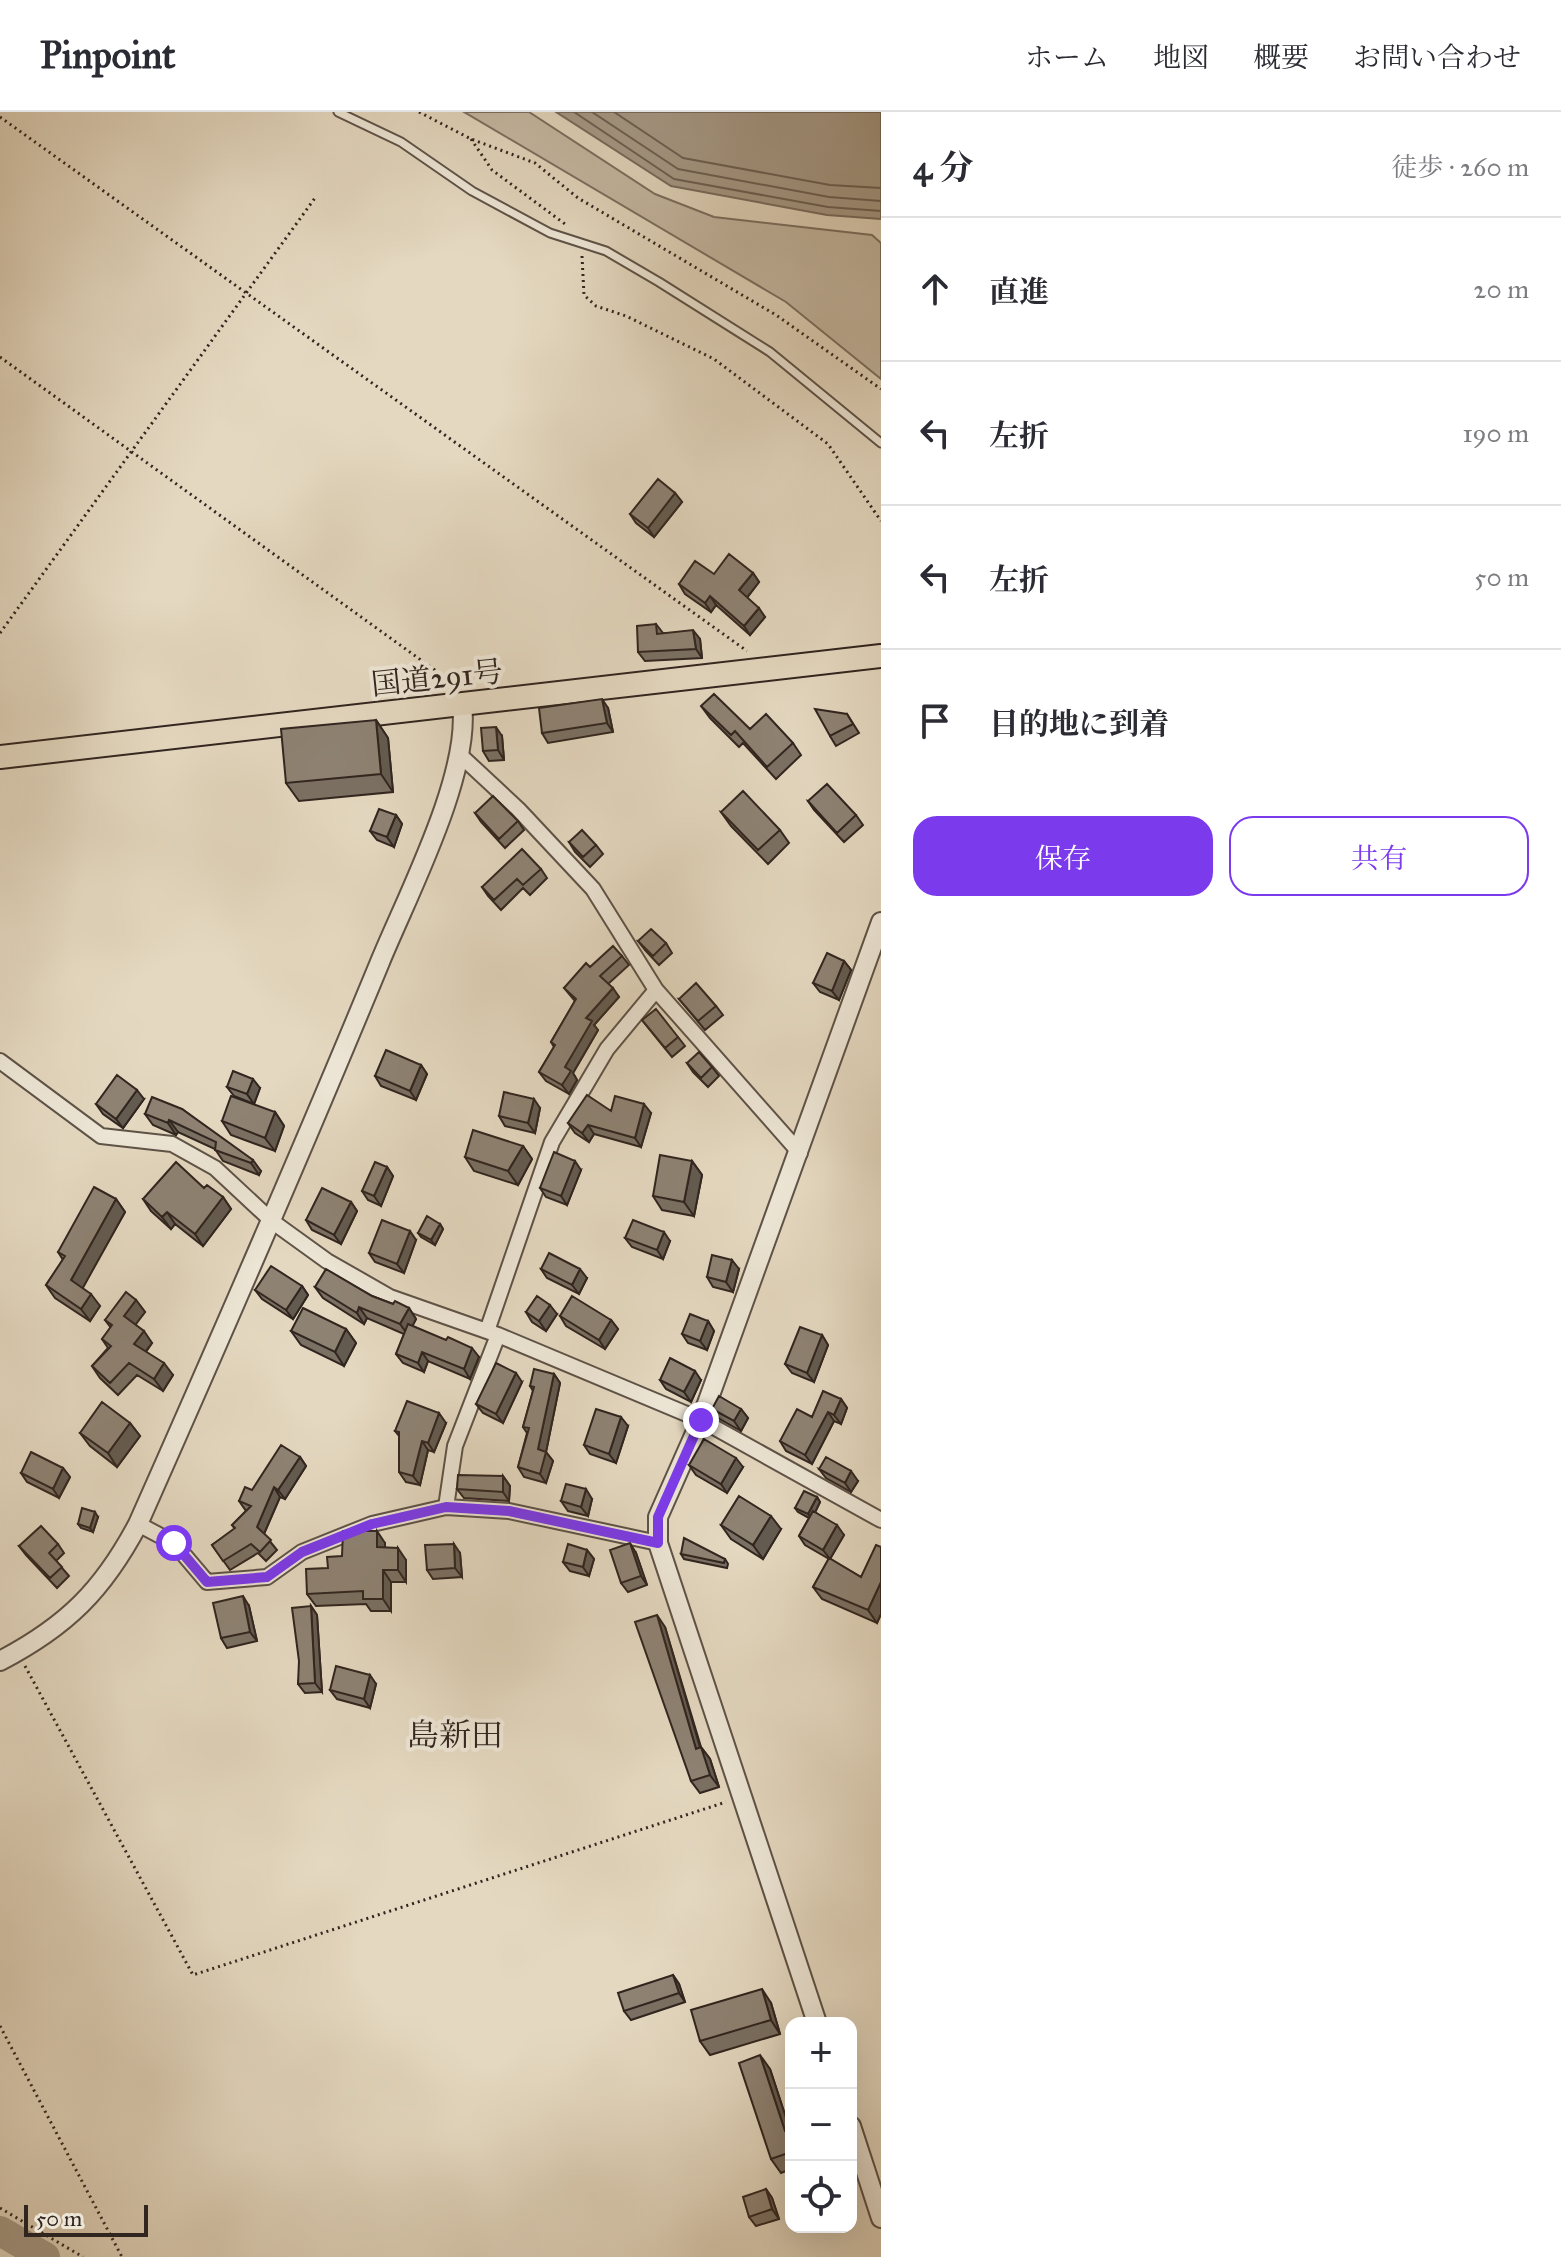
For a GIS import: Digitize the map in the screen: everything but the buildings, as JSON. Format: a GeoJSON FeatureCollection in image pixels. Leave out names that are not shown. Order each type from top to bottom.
{"type":"FeatureCollection","features":[{"type":"Feature","properties":{"kind":"highway","name":"国道291号"},"geometry":{"type":"LineString","coordinates":[[0,757],[881,656]]}},
{"type":"Feature","properties":{"kind":"street"},"geometry":{"type":"LineString","coordinates":[[0,1661],[75,1613],[119,1560],[138,1524],[273,1222],[435,827],[460,755],[464,723],[462,705]]}},
{"type":"Feature","properties":{"kind":"street"},"geometry":{"type":"LineString","coordinates":[[460,755],[518,809],[593,889],[656,990],[800,1153]]}},
{"type":"Feature","properties":{"kind":"street"},"geometry":{"type":"LineString","coordinates":[[815,2017],[658,1543],[658,1517],[701,1420],[881,922]]}},
{"type":"Feature","properties":{"kind":"street"},"geometry":{"type":"LineString","coordinates":[[446,1507],[455,1446],[552,1142],[607,1049],[656,990]]}},
{"type":"Feature","properties":{"kind":"street"},"geometry":{"type":"LineString","coordinates":[[0,1061],[101,1136],[172,1144],[215,1168],[273,1222],[327,1261],[390,1297],[493,1333],[701,1420],[881,1520]]}},
{"type":"Feature","properties":{"kind":"street"},"geometry":{"type":"LineString","coordinates":[[138,1524],[174,1543],[207,1582],[241,1582],[267,1577],[302,1552],[372,1524],[446,1507],[509,1511],[658,1543]]}},
{"type":"Feature","properties":{"kind":"street"},"geometry":{"type":"LineString","coordinates":[[857,2144],[881,2218]]}},
{"type":"Feature","properties":{"kind":"lane"},"geometry":{"type":"LineString","coordinates":[[338,112],[401,142],[472,191],[537,226],[583,246],[606,251],[770,352],[881,443]]}},
{"type":"Feature","properties":{"kind":"path"},"geometry":{"type":"LineString","coordinates":[[419,112],[471,139],[535,163],[578,198],[776,315],[881,389]]}},
{"type":"Feature","properties":{"kind":"path"},"geometry":{"type":"LineString","coordinates":[[0,117],[752,654],[758,671]]}},
{"type":"Feature","properties":{"kind":"path"},"geometry":{"type":"LineString","coordinates":[[471,139],[492,170],[576,233],[583,246],[584,295],[596,306],[626,316],[714,359],[816,435],[846,465],[881,521]]}},
{"type":"Feature","properties":{"kind":"path"},"geometry":{"type":"LineString","coordinates":[[0,633],[315,198]]}},
{"type":"Feature","properties":{"kind":"path"},"geometry":{"type":"LineString","coordinates":[[0,357],[457,683],[462,705]]}},
{"type":"Feature","properties":{"kind":"path"},"geometry":{"type":"LineString","coordinates":[[17,1652],[193,1975],[743,1797]]}},
{"type":"Feature","properties":{"kind":"path"},"geometry":{"type":"LineString","coordinates":[[0,2026],[122,2257]]}},
{"type":"Feature","properties":{"kind":"path"},"geometry":{"type":"LineString","coordinates":[[0,2208],[83,2257]]}},
{"type":"Feature","properties":{"kind":"shaded area"},"geometry":{"type":"Polygon","coordinates":[[[464,112],[529,112],[655,194],[714,217],[872,235],[881,243],[881,379],[786,302],[464,112]]]}},
{"type":"Feature","properties":{"kind":"water"},"geometry":{"type":"Polygon","coordinates":[[[556,112],[881,112],[881,219],[827,215],[671,186],[556,112]]]}},
{"type":"Feature","properties":{"kind":"waterway"},"geometry":{"type":"LineString","coordinates":[[0,2231],[45,2257]]}},
{"type":"Feature","properties":{"kind":"district","name":"島新田"},"geometry":{"type":"Point","coordinates":[455,1735]}},
{"type":"Feature","properties":{"kind":"route"},"geometry":{"type":"LineString","coordinates":[[174,1543],[207,1582],[241,1582],[267,1577],[302,1552],[372,1524],[446,1507],[509,1511],[658,1543],[658,1517],[701,1420]]}}]}
